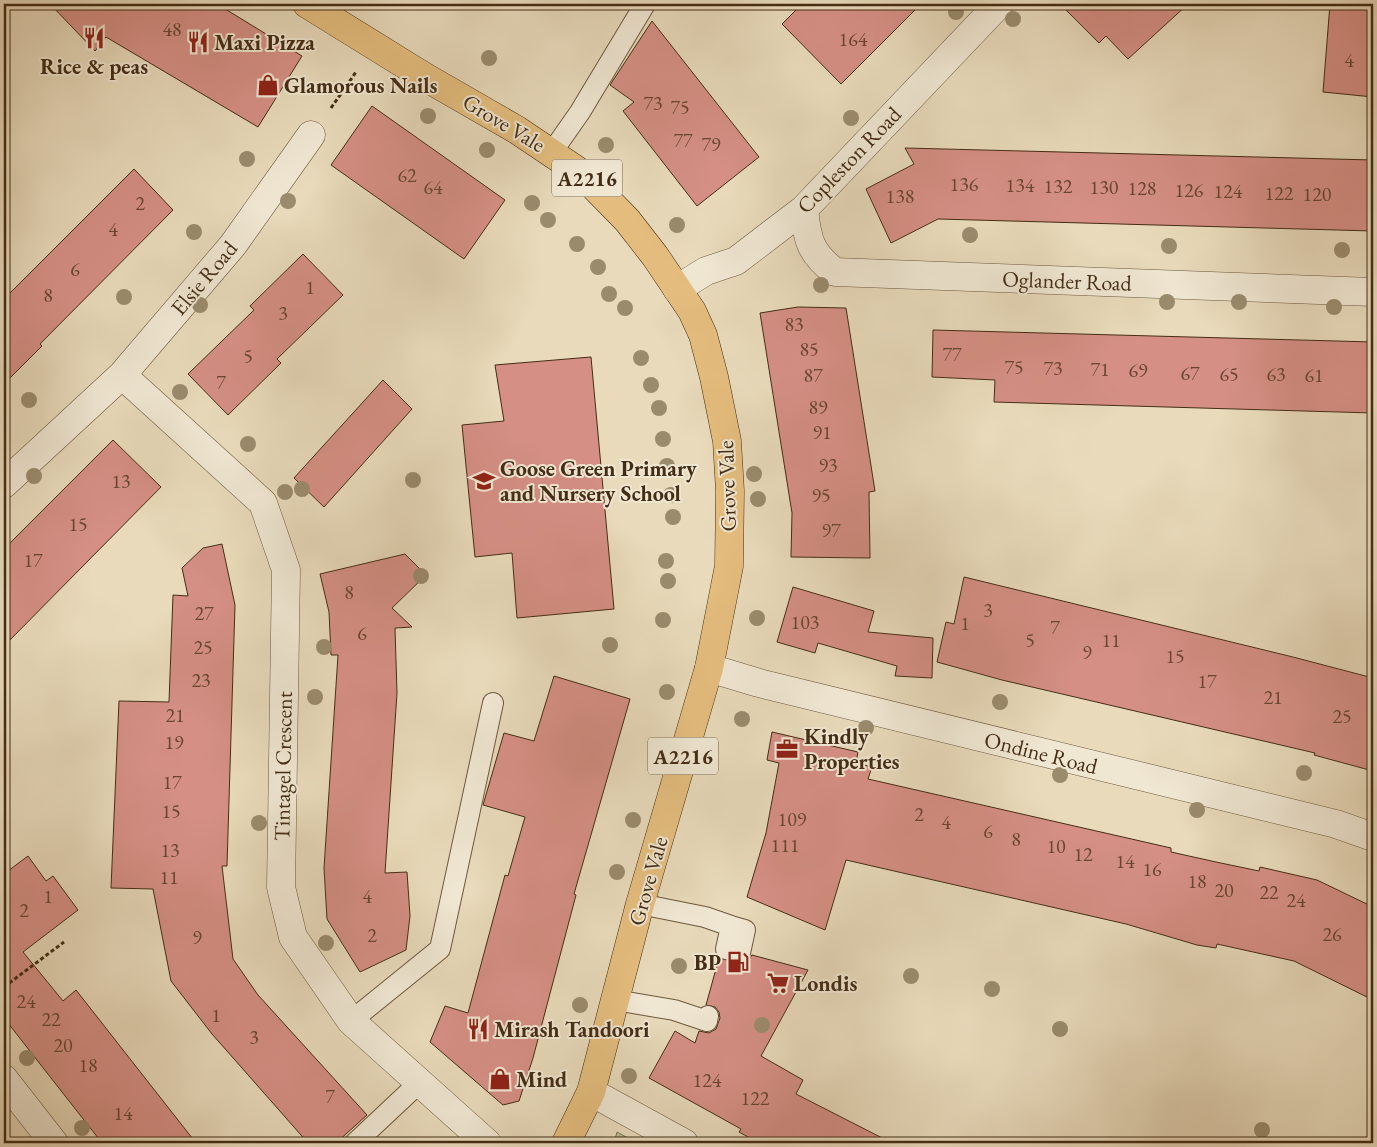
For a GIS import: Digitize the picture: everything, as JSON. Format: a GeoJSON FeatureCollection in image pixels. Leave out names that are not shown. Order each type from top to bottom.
{"type":"FeatureCollection","features":[{"type":"Feature","properties":{"kind":"main road","name":"Grove Vale"},"geometry":{"type":"LineString","coordinates":[[306,4],[375,45],[425,78],[552,152],[581,173],[604,194],[655,256],[692,311],[703,335],[727,441],[730,490],[729,566],[709,668],[640,904],[591,1092],[566,1143]]}},
{"type":"Feature","properties":{"kind":"street","name":"Copleston Road"},"geometry":{"type":"LineString","coordinates":[[677,289],[706,271],[736,261],[804,209],[999,4]]}},
{"type":"Feature","properties":{"kind":"street","name":"Elsie Road"},"geometry":{"type":"LineString","coordinates":[[4,484],[122,375],[233,245],[311,136]]}},
{"type":"Feature","properties":{"kind":"street","name":"Oglander Road"},"geometry":{"type":"LineString","coordinates":[[804,209],[811,248],[822,262],[835,272],[1373,292]]}},
{"type":"Feature","properties":{"kind":"street","name":"Tintagel Crescent"},"geometry":{"type":"LineString","coordinates":[[122,375],[263,503],[286,570],[281,887],[293,937],[351,1020],[487,1143]]}},
{"type":"Feature","properties":{"kind":"street","name":"Ondine Road"},"geometry":{"type":"LineString","coordinates":[[709,668],[778,688],[1336,824],[1373,838]]}},
{"type":"Feature","properties":{"kind":"street"},"geometry":{"type":"LineString","coordinates":[[4,1079],[54,1143]]}},
{"type":"Feature","properties":{"kind":"street"},"geometry":{"type":"LineString","coordinates":[[591,1092],[684,1143]]}},
{"type":"Feature","properties":{"kind":"lane"},"geometry":{"type":"LineString","coordinates":[[552,152],[580,112],[645,4]]}},
{"type":"Feature","properties":{"kind":"lane"},"geometry":{"type":"LineString","coordinates":[[351,1020],[440,949],[493,703]]}},
{"type":"Feature","properties":{"kind":"lane"},"geometry":{"type":"LineString","coordinates":[[640,904],[705,917],[731,926],[733,951]]}},
{"type":"Feature","properties":{"kind":"lane"},"geometry":{"type":"LineString","coordinates":[[615,1000],[674,1010],[712,1019]]}},
{"type":"Feature","properties":{"kind":"lane"},"geometry":{"type":"LineString","coordinates":[[355,1143],[420,1082]]}},
{"type":"Feature","properties":{"kind":"path"},"geometry":{"type":"LineString","coordinates":[[311,136],[375,45]]}},
{"type":"Feature","properties":{"kind":"path"},"geometry":{"type":"LineString","coordinates":[[4,986],[64,942]]}},
{"type":"Feature","properties":{"kind":"green space"},"geometry":{"type":"Polygon","coordinates":[[[617,1132],[637,1143],[614,1143],[617,1132]]]}},
{"type":"Feature","properties":{"kind":"building"},"geometry":{"type":"Polygon","coordinates":[[[50,4],[217,4],[302,56],[258,127],[106,37],[95,51],[50,4]]]}},
{"type":"Feature","properties":{"kind":"building"},"geometry":{"type":"Polygon","coordinates":[[[802,4],[921,4],[841,84],[782,24],[802,4]]]}},
{"type":"Feature","properties":{"kind":"building"},"geometry":{"type":"Polygon","coordinates":[[[1060,4],[1188,4],[1128,59],[1106,36],[1099,43],[1060,4]]]}},
{"type":"Feature","properties":{"kind":"building"},"geometry":{"type":"Polygon","coordinates":[[[1330,4],[1373,4],[1373,97],[1323,92],[1330,4]]]}},
{"type":"Feature","properties":{"kind":"building"},"geometry":{"type":"Polygon","coordinates":[[[652,21],[759,157],[697,206],[623,111],[634,102],[610,85],[652,21]]]}},
{"type":"Feature","properties":{"kind":"building"},"geometry":{"type":"Polygon","coordinates":[[[372,106],[505,200],[464,259],[331,165],[372,106]]]}},
{"type":"Feature","properties":{"kind":"building"},"geometry":{"type":"Polygon","coordinates":[[[905,148],[1373,160],[1373,231],[938,219],[891,243],[866,189],[914,164],[905,148]]]}},
{"type":"Feature","properties":{"kind":"building"},"geometry":{"type":"Polygon","coordinates":[[[134,169],[173,210],[40,344],[42,346],[4,384],[4,299],[134,169]]]}},
{"type":"Feature","properties":{"kind":"building"},"geometry":{"type":"Polygon","coordinates":[[[303,254],[343,295],[277,359],[281,363],[228,415],[188,374],[254,310],[250,306],[303,254]]]}},
{"type":"Feature","properties":{"kind":"building"},"geometry":{"type":"Polygon","coordinates":[[[798,307],[846,308],[875,491],[869,492],[870,558],[791,557],[792,513],[760,313],[798,307]]]}},
{"type":"Feature","properties":{"kind":"building"},"geometry":{"type":"Polygon","coordinates":[[[933,330],[1373,342],[1373,413],[994,402],[995,380],[932,377],[933,330]]]}},
{"type":"Feature","properties":{"kind":"building"},"geometry":{"type":"Polygon","coordinates":[[[591,357],[614,609],[517,618],[512,553],[475,557],[462,425],[504,421],[495,365],[591,357]]]}},
{"type":"Feature","properties":{"kind":"building"},"geometry":{"type":"Polygon","coordinates":[[[383,380],[412,409],[324,507],[294,478],[383,380]]]}},
{"type":"Feature","properties":{"kind":"building"},"geometry":{"type":"Polygon","coordinates":[[[113,440],[161,487],[4,646],[4,549],[113,440]]]}},
{"type":"Feature","properties":{"kind":"building"},"geometry":{"type":"Polygon","coordinates":[[[222,544],[235,605],[227,866],[222,866],[233,959],[258,995],[367,1115],[336,1143],[308,1143],[212,1034],[171,981],[153,889],[111,888],[119,701],[169,702],[173,595],[188,596],[182,568],[203,548],[222,544]]]}},
{"type":"Feature","properties":{"kind":"building"},"geometry":{"type":"Polygon","coordinates":[[[405,554],[426,575],[392,608],[412,627],[395,628],[397,693],[385,873],[407,872],[410,916],[406,950],[360,972],[327,919],[324,868],[338,655],[331,655],[329,612],[320,574],[405,554]]]}},
{"type":"Feature","properties":{"kind":"building"},"geometry":{"type":"Polygon","coordinates":[[[964,577],[1373,678],[1373,771],[1314,755],[1315,753],[1002,680],[937,662],[946,622],[954,624],[964,577]]]}},
{"type":"Feature","properties":{"kind":"building"},"geometry":{"type":"Polygon","coordinates":[[[793,587],[874,611],[868,632],[933,638],[932,678],[895,676],[897,666],[818,643],[815,653],[777,642],[793,587]]]}},
{"type":"Feature","properties":{"kind":"building"},"geometry":{"type":"Polygon","coordinates":[[[554,676],[630,699],[574,894],[576,895],[533,1058],[519,1101],[503,1105],[430,1042],[445,1006],[468,1013],[505,875],[508,876],[525,817],[483,805],[504,733],[534,741],[554,676]]]}},
{"type":"Feature","properties":{"kind":"building"},"geometry":{"type":"Polygon","coordinates":[[[772,732],[858,752],[856,763],[872,767],[868,779],[1171,848],[1171,852],[1259,871],[1260,867],[1317,880],[1373,907],[1373,1000],[1294,961],[1217,944],[1216,948],[1197,945],[1126,924],[846,860],[825,930],[747,897],[766,833],[779,763],[767,760],[772,732]]]}},
{"type":"Feature","properties":{"kind":"building"},"geometry":{"type":"Polygon","coordinates":[[[28,856],[46,881],[53,876],[78,910],[23,952],[63,1001],[76,990],[196,1143],[102,1143],[4,1018],[4,874],[28,856]]]}},
{"type":"Feature","properties":{"kind":"building"},"geometry":{"type":"Polygon","coordinates":[[[752,955],[808,970],[761,1056],[803,1080],[796,1094],[892,1143],[759,1143],[739,1132],[741,1129],[649,1078],[675,1031],[695,1043],[699,1031],[709,1033],[716,1029],[720,1018],[719,1012],[715,1007],[706,1005],[719,958],[743,964],[752,955]]]}},
{"type":"Feature","properties":{"kind":"place","name":"Rice & peas"},"geometry":{"type":"Point","coordinates":[94,38]}},
{"type":"Feature","properties":{"kind":"place","name":"Maxi Pizza"},"geometry":{"type":"Point","coordinates":[198,42]}},
{"type":"Feature","properties":{"kind":"place","name":"Glamorous Nails"},"geometry":{"type":"Point","coordinates":[268,85]}},
{"type":"Feature","properties":{"kind":"place","name":"Goose Green Primary and Nursery School"},"geometry":{"type":"Point","coordinates":[484,481]}},
{"type":"Feature","properties":{"kind":"place","name":"Kindly Properties"},"geometry":{"type":"Point","coordinates":[787,749]}},
{"type":"Feature","properties":{"kind":"place","name":"BP"},"geometry":{"type":"Point","coordinates":[738,962]}},
{"type":"Feature","properties":{"kind":"place","name":"Londis"},"geometry":{"type":"Point","coordinates":[778,983]}},
{"type":"Feature","properties":{"kind":"place","name":"Mirash Tandoori"},"geometry":{"type":"Point","coordinates":[478,1029]}},
{"type":"Feature","properties":{"kind":"place","name":"Mind"},"geometry":{"type":"Point","coordinates":[500,1079]}}]}
